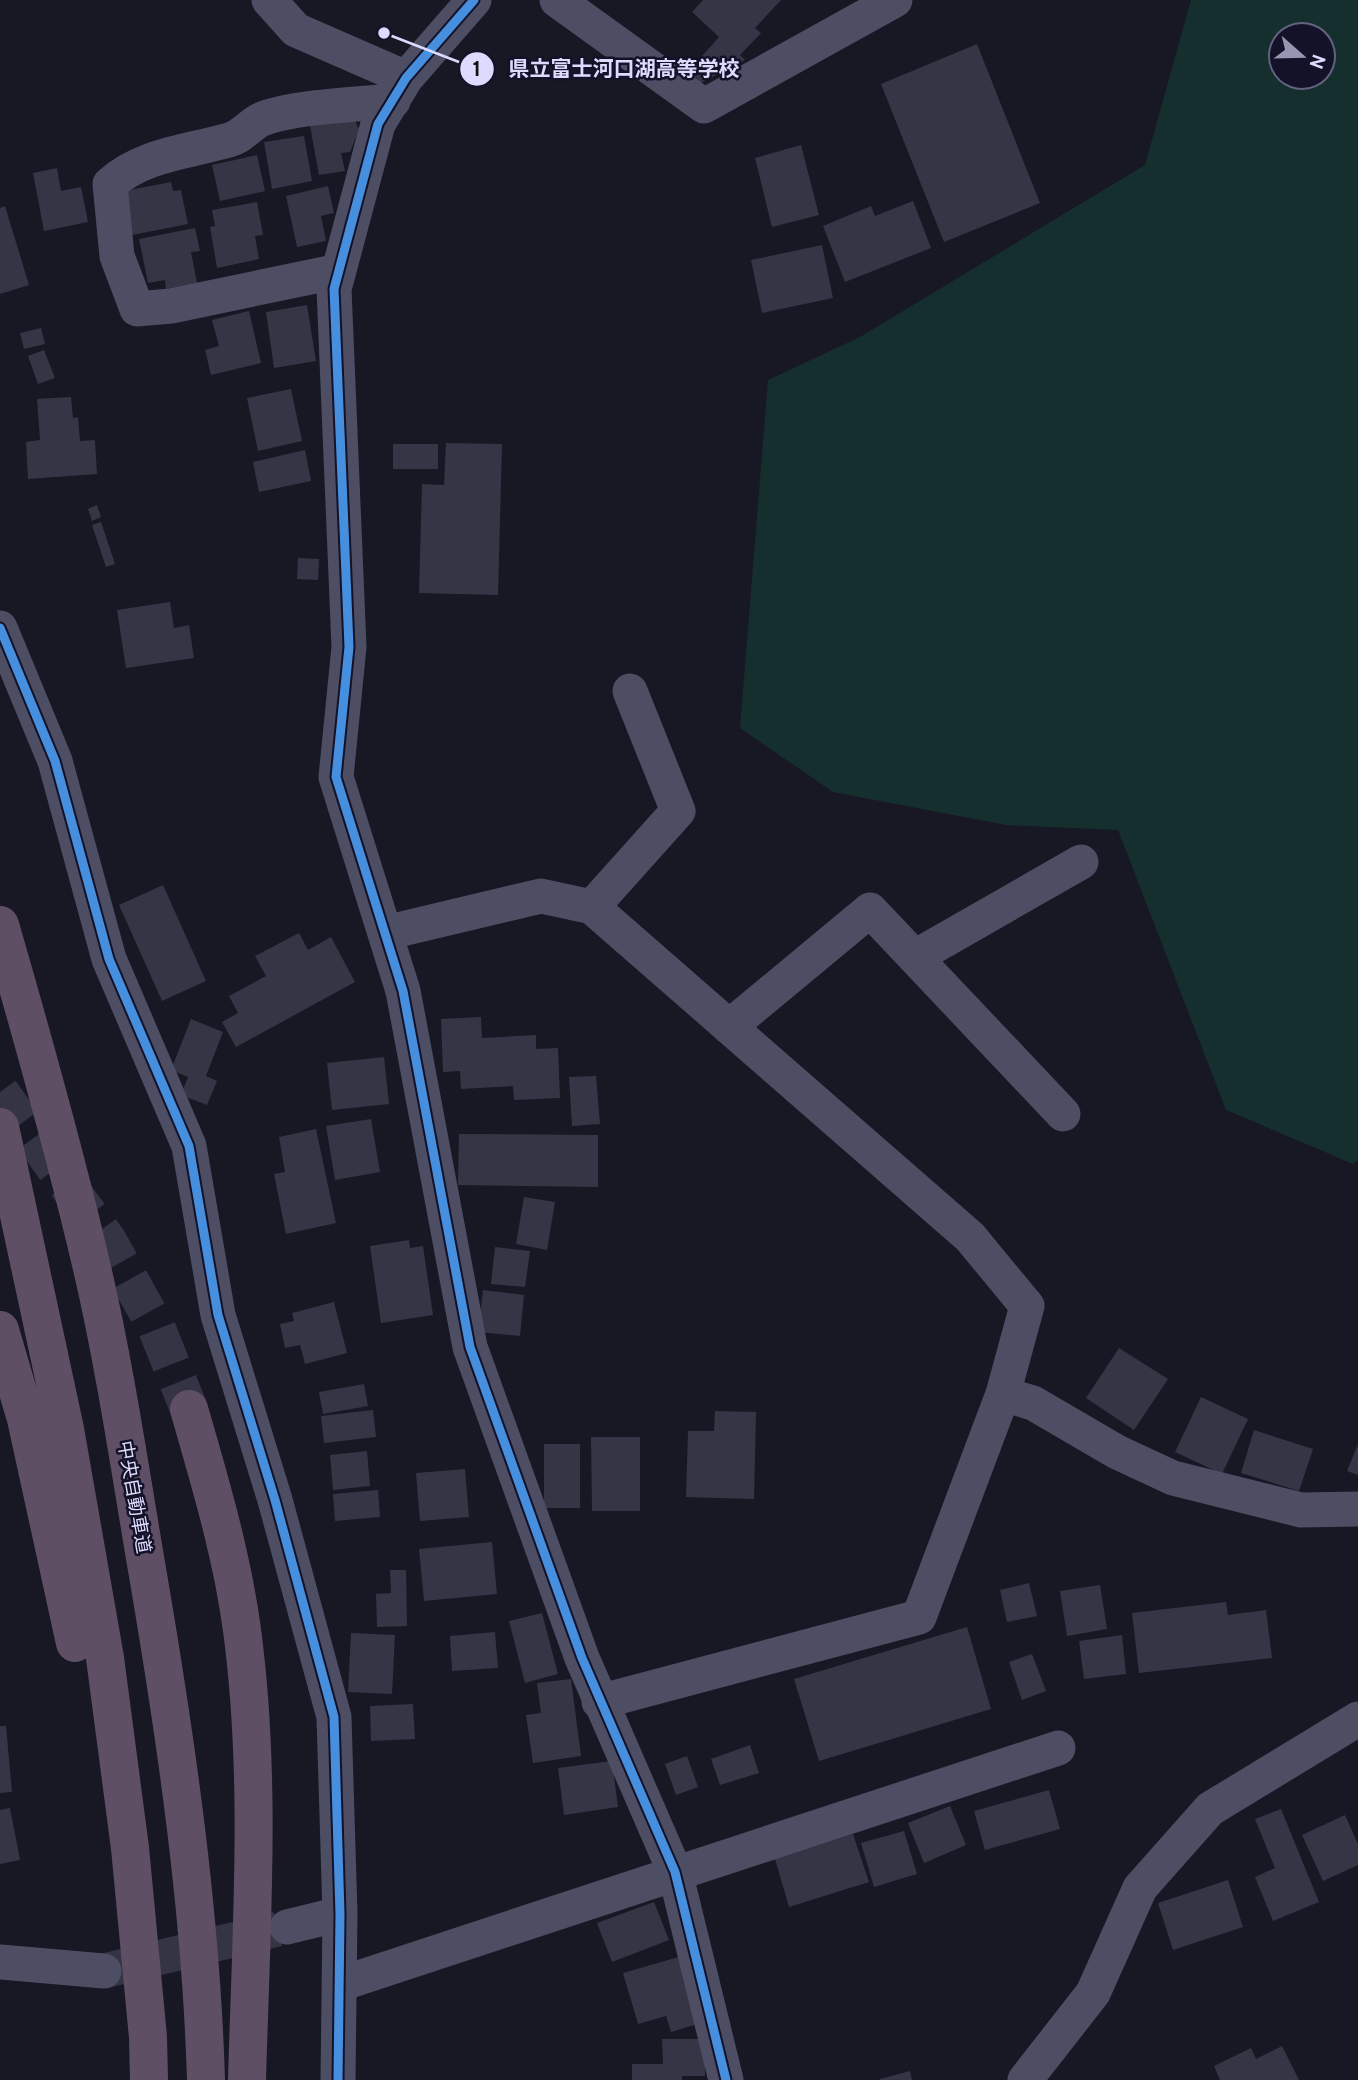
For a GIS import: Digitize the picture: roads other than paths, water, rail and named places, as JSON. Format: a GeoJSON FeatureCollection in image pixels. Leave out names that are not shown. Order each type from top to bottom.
{"type":"FeatureCollection","features":[{"type":"Feature","properties":{"kind":"highway","name":"中央自動車道"},"geometry":{"type":"LineString","coordinates":[[0,925],[66,1162],[92,1271],[123,1427],[162,1654],[189,1850],[205,2080]]}},
{"type":"Feature","properties":{"kind":"highway"},"geometry":{"type":"LineString","coordinates":[[0,1127],[65,1429],[105,1658],[130,1847],[148,2038],[149,2080]]}},
{"type":"Feature","properties":{"kind":"highway"},"geometry":{"type":"LineString","coordinates":[[0,1330],[26,1419],[65,1589],[148,2038]]}},
{"type":"Feature","properties":{"kind":"highway"},"geometry":{"type":"LineString","coordinates":[[189,1409],[222,1522],[242,1630],[251,1731],[253,1842],[247,2080]]}},
{"type":"Feature","properties":{"kind":"street"},"geometry":{"type":"LineString","coordinates":[[269,0],[296,30],[399,89]]}},
{"type":"Feature","properties":{"kind":"street"},"geometry":{"type":"LineString","coordinates":[[474,0],[399,89],[378,124],[334,289],[349,647],[336,777],[403,991],[470,1347],[599,1702],[675,1872],[726,2080]]}},
{"type":"Feature","properties":{"kind":"street"},"geometry":{"type":"LineString","coordinates":[[557,0],[704,106],[895,0]]}},
{"type":"Feature","properties":{"kind":"street"},"geometry":{"type":"LineString","coordinates":[[339,271],[171,306],[137,309],[117,256],[110,184],[129,167],[198,146],[232,140],[262,120],[399,89]]}},
{"type":"Feature","properties":{"kind":"street"},"geometry":{"type":"LineString","coordinates":[[0,628],[55,761],[109,959],[189,1146],[218,1315],[275,1500],[334,1717],[340,1914],[338,2080]]}},
{"type":"Feature","properties":{"kind":"street"},"geometry":{"type":"LineString","coordinates":[[592,907],[678,811],[631,691]]}},
{"type":"Feature","properties":{"kind":"street"},"geometry":{"type":"LineString","coordinates":[[915,957],[1082,862]]}},
{"type":"Feature","properties":{"kind":"street"},"geometry":{"type":"LineString","coordinates":[[385,933],[541,896],[592,907],[970,1237],[1027,1306],[1003,1394],[919,1617],[599,1702]]}},
{"type":"Feature","properties":{"kind":"street"},"geometry":{"type":"LineString","coordinates":[[729,1027],[870,909],[1063,1114]]}},
{"type":"Feature","properties":{"kind":"street"},"geometry":{"type":"LineString","coordinates":[[1003,1394],[1033,1403],[1117,1452],[1173,1478],[1301,1510],[1358,1509]]}},
{"type":"Feature","properties":{"kind":"street"},"geometry":{"type":"LineString","coordinates":[[1025,2080],[1093,1993],[1140,1888],[1210,1810],[1358,1719]]}},
{"type":"Feature","properties":{"kind":"street"},"geometry":{"type":"LineString","coordinates":[[340,1984],[1058,1748]]}},
{"type":"Feature","properties":{"kind":"street"},"geometry":{"type":"LineString","coordinates":[[287,1927],[340,1914]]}},
{"type":"Feature","properties":{"kind":"street"},"geometry":{"type":"LineString","coordinates":[[0,1962],[104,1971]]}},
{"type":"Feature","properties":{"kind":"tunnel"},"geometry":{"type":"LineString","coordinates":[[0,1092],[108,1241],[157,1329],[189,1409]]}},
{"type":"Feature","properties":{"kind":"tunnel"},"geometry":{"type":"LineString","coordinates":[[104,1971],[278,1929]]}},
{"type":"Feature","properties":{"kind":"place","name":"県立富士河口湖高等学校"},"geometry":{"type":"Point","coordinates":[384,33]}}]}
